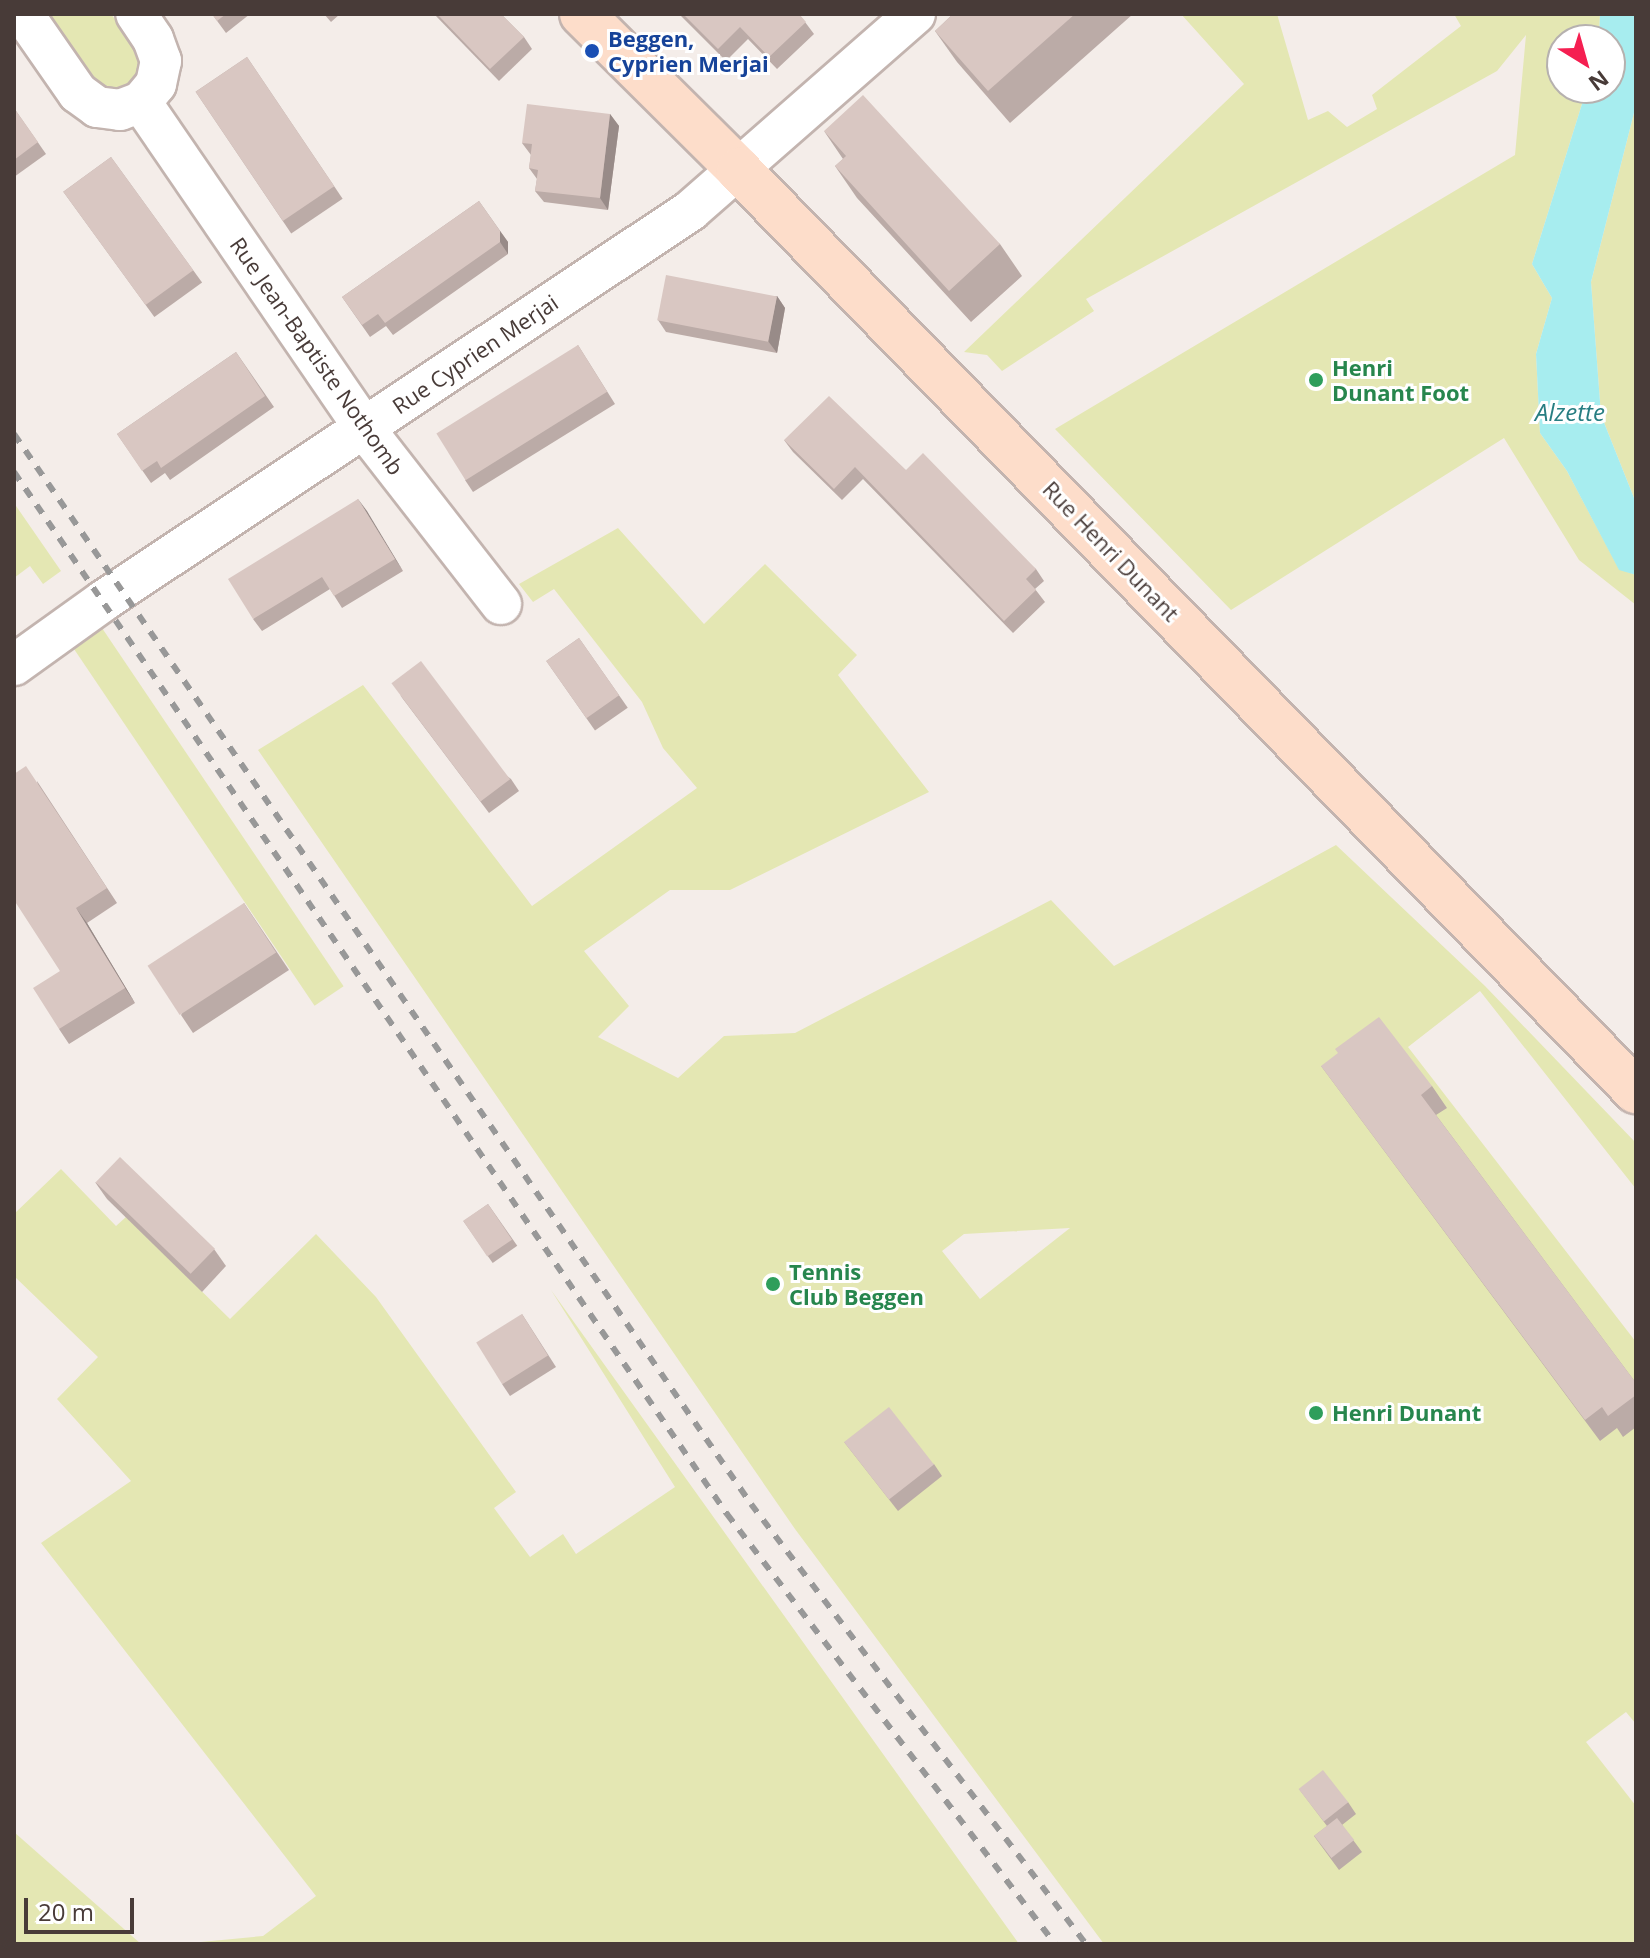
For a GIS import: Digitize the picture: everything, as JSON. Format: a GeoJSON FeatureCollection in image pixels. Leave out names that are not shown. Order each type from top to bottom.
{"type":"FeatureCollection","features":[{"type":"Feature","properties":{"kind":"main road","name":"Rue Henri Dunant"},"geometry":{"type":"LineString","coordinates":[[582,14],[739,170],[1636,1091]]}},
{"type":"Feature","properties":{"kind":"street"},"geometry":{"type":"LineString","coordinates":[[23,14],[78,93],[97,107],[120,110],[141,102],[156,84],[161,61],[153,39],[136,14]]}},
{"type":"Feature","properties":{"kind":"street","name":"Rue Cyprien Merjai"},"geometry":{"type":"LineString","coordinates":[[14,665],[43,641],[690,211],[915,14]]}},
{"type":"Feature","properties":{"kind":"street","name":"Rue Jean-Baptiste Nothomb"},"geometry":{"type":"LineString","coordinates":[[141,102],[364,428],[501,604]]}},
{"type":"Feature","properties":{"kind":"green space"},"geometry":{"type":"Polygon","coordinates":[[[49,14],[111,14],[138,50],[142,66],[137,80],[124,89],[109,89],[96,80],[49,14]]]}},
{"type":"Feature","properties":{"kind":"green space"},"geometry":{"type":"Polygon","coordinates":[[[1181,14],[1277,14],[1308,120],[1328,111],[1347,127],[1377,109],[1372,95],[1461,26],[1454,14],[1600,14],[1600,24],[1546,24],[1546,104],[1582,104],[1532,264],[1552,298],[1536,354],[1540,433],[1567,471],[1619,569],[1636,575],[1636,605],[1579,560],[1504,438],[1231,610],[1055,429],[1515,155],[1526,35],[1497,71],[1086,299],[1094,311],[1002,371],[987,355],[964,352],[1244,84],[1181,14]]]}},
{"type":"Feature","properties":{"kind":"green space"},"geometry":{"type":"Polygon","coordinates":[[[1636,105],[1636,503],[1601,415],[1591,282],[1636,105]]]}},
{"type":"Feature","properties":{"kind":"green space"},"geometry":{"type":"Polygon","coordinates":[[[14,503],[61,571],[43,584],[30,566],[14,578],[14,503]]]}},
{"type":"Feature","properties":{"kind":"green space"},"geometry":{"type":"Polygon","coordinates":[[[618,528],[704,624],[765,564],[857,655],[838,675],[929,792],[730,890],[670,890],[584,951],[629,1006],[598,1037],[678,1078],[724,1036],[795,1033],[1051,900],[1114,966],[1336,845],[1485,986],[1636,1143],[1636,1189],[1480,991],[1408,1047],[1636,1342],[1636,1724],[1626,1712],[1586,1742],[1636,1806],[1636,1944],[1104,1944],[795,1529],[258,750],[363,685],[532,906],[697,788],[663,748],[642,702],[554,589],[533,602],[519,584],[618,528]],[[1070,1228],[964,1234],[942,1251],[980,1299],[1070,1228]]]}},
{"type":"Feature","properties":{"kind":"green space"},"geometry":{"type":"Polygon","coordinates":[[[102,628],[344,986],[315,1006],[73,648],[102,628]]]}},
{"type":"Feature","properties":{"kind":"green space"},"geometry":{"type":"Polygon","coordinates":[[[61,1169],[116,1226],[126,1217],[230,1319],[316,1234],[376,1297],[516,1492],[494,1508],[530,1557],[563,1534],[576,1554],[675,1487],[551,1290],[1019,1944],[180,1944],[263,1936],[316,1896],[41,1543],[131,1481],[57,1399],[98,1357],[14,1276],[14,1214],[61,1169]]]}},
{"type":"Feature","properties":{"kind":"green space"},"geometry":{"type":"Polygon","coordinates":[[[14,1832],[141,1944],[14,1944],[14,1832]]]}},
{"type":"Feature","properties":{"kind":"water","name":"Alzette"},"geometry":{"type":"Polygon","coordinates":[[[1600,14],[1636,14],[1636,105],[1591,282],[1601,415],[1636,503],[1636,575],[1619,570],[1567,471],[1540,433],[1536,354],[1552,298],[1532,264],[1582,104],[1626,104],[1626,24],[1600,24],[1600,14]]]}},
{"type":"Feature","properties":{"kind":"building"},"geometry":{"type":"Polygon","coordinates":[[[212,14],[226,14],[217,21],[212,14]]]}},
{"type":"Feature","properties":{"kind":"building"},"geometry":{"type":"Polygon","coordinates":[[[437,14],[501,14],[524,37],[490,69],[437,14]]]}},
{"type":"Feature","properties":{"kind":"building"},"geometry":{"type":"Polygon","coordinates":[[[683,14],[799,14],[806,22],[769,57],[740,27],[718,49],[683,14]]]}},
{"type":"Feature","properties":{"kind":"building"},"geometry":{"type":"Polygon","coordinates":[[[953,14],[1075,14],[988,91],[935,31],[953,14]]]}},
{"type":"Feature","properties":{"kind":"building"},"geometry":{"type":"Polygon","coordinates":[[[247,57],[334,186],[283,221],[196,92],[247,57]]]}},
{"type":"Feature","properties":{"kind":"building"},"geometry":{"type":"Polygon","coordinates":[[[863,95],[1000,244],[949,291],[835,166],[846,156],[824,131],[863,95]]]}},
{"type":"Feature","properties":{"kind":"building"},"geometry":{"type":"Polygon","coordinates":[[[527,104],[610,114],[600,198],[535,191],[538,170],[529,168],[532,144],[522,143],[527,104]]]}},
{"type":"Feature","properties":{"kind":"building"},"geometry":{"type":"Polygon","coordinates":[[[14,108],[38,142],[14,160],[14,108]]]}},
{"type":"Feature","properties":{"kind":"building"},"geometry":{"type":"Polygon","coordinates":[[[111,157],[193,270],[146,305],[63,192],[111,157]]]}},
{"type":"Feature","properties":{"kind":"building"},"geometry":{"type":"Polygon","coordinates":[[[479,201],[500,231],[500,242],[385,323],[378,314],[362,325],[342,297],[479,201]]]}},
{"type":"Feature","properties":{"kind":"building"},"geometry":{"type":"Polygon","coordinates":[[[666,275],[777,297],[768,342],[657,320],[666,275]]]}},
{"type":"Feature","properties":{"kind":"building"},"geometry":{"type":"Polygon","coordinates":[[[578,345],[607,392],[466,480],[436,433],[578,345]]]}},
{"type":"Feature","properties":{"kind":"building"},"geometry":{"type":"Polygon","coordinates":[[[236,352],[265,396],[161,468],[157,461],[142,471],[117,434],[236,352]]]}},
{"type":"Feature","properties":{"kind":"building"},"geometry":{"type":"Polygon","coordinates":[[[829,396],[906,470],[923,453],[1036,569],[1026,579],[1036,590],[1004,621],[855,467],[834,489],[784,440],[829,396]]]}},
{"type":"Feature","properties":{"kind":"building"},"geometry":{"type":"Polygon","coordinates":[[[358,499],[395,559],[334,596],[322,577],[253,619],[228,579],[358,499]]]}},
{"type":"Feature","properties":{"kind":"building"},"geometry":{"type":"Polygon","coordinates":[[[579,638],[619,695],[586,718],[546,661],[579,638]]]}},
{"type":"Feature","properties":{"kind":"building"},"geometry":{"type":"Polygon","coordinates":[[[421,661],[510,779],[481,801],[391,683],[421,661]]]}},
{"type":"Feature","properties":{"kind":"building"},"geometry":{"type":"Polygon","coordinates":[[[26,766],[107,888],[76,908],[125,988],[59,1029],[33,988],[60,971],[14,900],[14,774],[26,766]]]}},
{"type":"Feature","properties":{"kind":"building"},"geometry":{"type":"Polygon","coordinates":[[[244,903],[276,952],[180,1015],[148,966],[244,903]]]}},
{"type":"Feature","properties":{"kind":"building"},"geometry":{"type":"Polygon","coordinates":[[[1379,1017],[1432,1086],[1421,1095],[1636,1383],[1636,1395],[1608,1416],[1602,1407],[1585,1420],[1321,1066],[1338,1053],[1335,1049],[1379,1017]]]}},
{"type":"Feature","properties":{"kind":"building"},"geometry":{"type":"Polygon","coordinates":[[[120,1157],[215,1249],[191,1274],[96,1182],[120,1157]]]}},
{"type":"Feature","properties":{"kind":"building"},"geometry":{"type":"Polygon","coordinates":[[[488,1204],[512,1240],[487,1256],[463,1221],[488,1204]]]}},
{"type":"Feature","properties":{"kind":"building"},"geometry":{"type":"Polygon","coordinates":[[[522,1314],[548,1356],[502,1384],[476,1343],[522,1314]]]}},
{"type":"Feature","properties":{"kind":"building"},"geometry":{"type":"Polygon","coordinates":[[[889,1407],[934,1465],[889,1500],[844,1442],[889,1407]]]}},
{"type":"Feature","properties":{"kind":"building"},"geometry":{"type":"Polygon","coordinates":[[[1323,1770],[1348,1802],[1324,1821],[1299,1789],[1323,1770]]]}},
{"type":"Feature","properties":{"kind":"building"},"geometry":{"type":"Polygon","coordinates":[[[1337,1818],[1354,1840],[1331,1858],[1314,1836],[1337,1818]]]}},
{"type":"Feature","properties":{"kind":"railway"},"geometry":{"type":"LineString","coordinates":[[14,434],[751,1504],[1086,1944]]}},
{"type":"Feature","properties":{"kind":"railway"},"geometry":{"type":"LineString","coordinates":[[14,472],[727,1514],[1055,1944]]}},
{"type":"Feature","properties":{"kind":"place","name":"Beggen, Cyprien Merjai"},"geometry":{"type":"Point","coordinates":[592,51]}},
{"type":"Feature","properties":{"kind":"place","name":"Henri Dunant Foot"},"geometry":{"type":"Point","coordinates":[1316,380]}},
{"type":"Feature","properties":{"kind":"place","name":"Tennis Club Beggen"},"geometry":{"type":"Point","coordinates":[773,1284]}},
{"type":"Feature","properties":{"kind":"place","name":"Henri Dunant"},"geometry":{"type":"Point","coordinates":[1316,1413]}}]}
